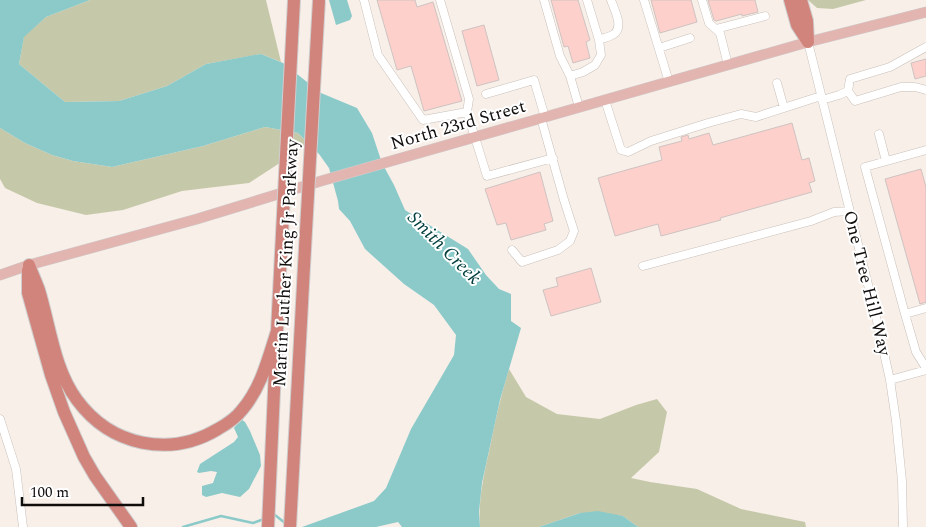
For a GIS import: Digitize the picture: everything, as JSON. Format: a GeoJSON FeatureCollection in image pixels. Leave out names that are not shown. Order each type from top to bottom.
{"type":"FeatureCollection","features":[{"type":"Feature","properties":{"kind":"highway","name":"Martin Luther King Jr Parkway"},"geometry":{"type":"LineString","coordinates":[[268,527],[294,0]]}},
{"type":"Feature","properties":{"kind":"highway","name":"Martin Luther King Jr Parkway"},"geometry":{"type":"LineString","coordinates":[[290,527],[319,0]]}},
{"type":"Feature","properties":{"kind":"highway"},"geometry":{"type":"LineString","coordinates":[[790,0],[797,25],[808,42]]}},
{"type":"Feature","properties":{"kind":"highway"},"geometry":{"type":"LineString","coordinates":[[801,0],[807,21],[808,42]]}},
{"type":"Feature","properties":{"kind":"highway"},"geometry":{"type":"LineString","coordinates":[[28,265],[38,288],[57,357],[66,380],[77,400],[102,426],[131,440],[169,445],[207,436],[227,424],[241,412],[254,395],[263,375],[277,331]]}},
{"type":"Feature","properties":{"kind":"highway"},"geometry":{"type":"LineString","coordinates":[[28,265],[28,293],[51,375],[64,412],[84,457],[95,476],[131,527]]}},
{"type":"Feature","properties":{"kind":"main road","name":"North 23rd Street"},"geometry":{"type":"LineString","coordinates":[[0,275],[28,265],[197,219],[321,181],[579,107],[808,42],[926,12]]}},
{"type":"Feature","properties":{"kind":"street"},"geometry":{"type":"LineString","coordinates":[[364,0],[378,55],[423,120],[467,112]]}},
{"type":"Feature","properties":{"kind":"street"},"geometry":{"type":"LineString","coordinates":[[440,0],[469,99],[467,112],[487,176],[553,158]]}},
{"type":"Feature","properties":{"kind":"street"},"geometry":{"type":"LineString","coordinates":[[544,0],[560,56],[570,76],[579,107]]}},
{"type":"Feature","properties":{"kind":"street"},"geometry":{"type":"LineString","coordinates":[[570,76],[583,72],[595,65],[601,55],[599,40],[587,0]]}},
{"type":"Feature","properties":{"kind":"street"},"geometry":{"type":"LineString","coordinates":[[599,40],[613,34],[617,30],[618,23],[611,0]]}},
{"type":"Feature","properties":{"kind":"street"},"geometry":{"type":"LineString","coordinates":[[644,0],[669,82]]}},
{"type":"Feature","properties":{"kind":"street"},"geometry":{"type":"LineString","coordinates":[[702,0],[709,23],[720,33],[728,65]]}},
{"type":"Feature","properties":{"kind":"street"},"geometry":{"type":"LineString","coordinates":[[716,29],[765,16]]}},
{"type":"Feature","properties":{"kind":"street"},"geometry":{"type":"LineString","coordinates":[[659,48],[690,38]]}},
{"type":"Feature","properties":{"kind":"street","name":"One Tree Hill Way"},"geometry":{"type":"LineString","coordinates":[[808,42],[890,380],[902,481],[903,527]]}},
{"type":"Feature","properties":{"kind":"street"},"geometry":{"type":"LineString","coordinates":[[926,46],[890,66],[850,79],[848,91],[855,101],[901,87],[914,87],[926,90]]}},
{"type":"Feature","properties":{"kind":"street"},"geometry":{"type":"LineString","coordinates":[[486,94],[534,80],[553,158],[574,231],[570,241],[558,250],[522,262],[512,250]]}},
{"type":"Feature","properties":{"kind":"street"},"geometry":{"type":"LineString","coordinates":[[777,83],[784,108]]}},
{"type":"Feature","properties":{"kind":"street"},"geometry":{"type":"LineString","coordinates":[[605,100],[621,150],[628,152],[651,141],[724,118],[741,114],[756,117],[848,91]]}},
{"type":"Feature","properties":{"kind":"street"},"geometry":{"type":"LineString","coordinates":[[879,134],[886,161]]}},
{"type":"Feature","properties":{"kind":"street"},"geometry":{"type":"LineString","coordinates":[[890,380],[926,369],[916,352],[865,167],[926,150]]}},
{"type":"Feature","properties":{"kind":"street"},"geometry":{"type":"LineString","coordinates":[[643,266],[811,221],[834,212],[849,211]]}},
{"type":"Feature","properties":{"kind":"street"},"geometry":{"type":"LineString","coordinates":[[905,314],[926,308]]}},
{"type":"Feature","properties":{"kind":"street"},"geometry":{"type":"LineString","coordinates":[[0,419],[16,469],[23,527]]}},
{"type":"Feature","properties":{"kind":"green space"},"geometry":{"type":"Polygon","coordinates":[[[90,0],[266,0],[281,62],[261,54],[206,64],[167,86],[119,101],[65,102],[19,64],[24,36],[46,17],[90,0]]]}},
{"type":"Feature","properties":{"kind":"green space"},"geometry":{"type":"Polygon","coordinates":[[[808,0],[866,0],[833,9],[817,8],[808,0]]]}},
{"type":"Feature","properties":{"kind":"green space"},"geometry":{"type":"Polygon","coordinates":[[[265,127],[298,133],[309,144],[249,183],[182,191],[123,210],[86,215],[37,203],[5,188],[0,179],[0,128],[25,143],[52,155],[73,161],[112,167],[203,146],[265,127]]]}},
{"type":"Feature","properties":{"kind":"green space"},"geometry":{"type":"Polygon","coordinates":[[[509,369],[526,397],[557,414],[600,419],[657,399],[667,412],[659,452],[631,478],[697,489],[741,509],[805,522],[806,527],[638,527],[623,516],[580,513],[539,527],[480,527],[480,507],[484,477],[498,408],[509,369]]]}},
{"type":"Feature","properties":{"kind":"water","name":"Smith Creek"},"geometry":{"type":"Polygon","coordinates":[[[0,0],[90,0],[46,17],[24,37],[19,64],[65,102],[119,101],[167,86],[206,64],[261,54],[283,63],[321,93],[357,108],[372,133],[382,163],[405,210],[468,249],[486,275],[499,289],[511,294],[511,321],[521,328],[500,400],[482,483],[479,512],[480,527],[402,527],[398,522],[376,527],[302,527],[374,501],[386,488],[411,429],[454,355],[456,335],[434,305],[404,284],[365,249],[350,221],[339,209],[329,168],[319,154],[298,133],[265,127],[203,146],[112,167],[73,161],[52,155],[25,143],[0,128],[0,0]]]}},
{"type":"Feature","properties":{"kind":"water"},"geometry":{"type":"Polygon","coordinates":[[[329,0],[347,0],[352,16],[350,20],[336,25],[329,0]]]}},
{"type":"Feature","properties":{"kind":"water"},"geometry":{"type":"Polygon","coordinates":[[[241,419],[250,431],[260,455],[261,466],[249,489],[240,497],[222,493],[206,497],[202,495],[202,486],[213,483],[217,472],[199,473],[197,472],[200,464],[234,442],[238,437],[234,428],[241,419]]]}},
{"type":"Feature","properties":{"kind":"water"},"geometry":{"type":"Polygon","coordinates":[[[598,511],[623,516],[638,527],[539,527],[580,513],[598,511]]]}},
{"type":"Feature","properties":{"kind":"building"},"geometry":{"type":"Polygon","coordinates":[[[377,0],[415,0],[417,7],[433,2],[462,101],[424,111],[411,66],[397,70],[377,0]]]}},
{"type":"Feature","properties":{"kind":"building"},"geometry":{"type":"Polygon","coordinates":[[[551,0],[578,0],[590,40],[586,42],[590,58],[573,63],[568,46],[564,47],[551,0]]]}},
{"type":"Feature","properties":{"kind":"building"},"geometry":{"type":"Polygon","coordinates":[[[651,0],[691,0],[697,22],[660,33],[651,0]]]}},
{"type":"Feature","properties":{"kind":"building"},"geometry":{"type":"Polygon","coordinates":[[[708,0],[755,0],[758,12],[716,21],[714,20],[708,0]]]}},
{"type":"Feature","properties":{"kind":"building"},"geometry":{"type":"Polygon","coordinates":[[[484,25],[499,80],[477,86],[462,31],[484,25]]]}},
{"type":"Feature","properties":{"kind":"building"},"geometry":{"type":"Polygon","coordinates":[[[926,59],[926,76],[915,79],[911,63],[926,59]]]}},
{"type":"Feature","properties":{"kind":"building"},"geometry":{"type":"Polygon","coordinates":[[[792,123],[802,160],[809,158],[815,181],[809,183],[812,192],[661,236],[658,224],[615,236],[598,178],[662,160],[659,147],[682,141],[681,137],[688,135],[689,139],[709,133],[713,145],[792,123]]]}},
{"type":"Feature","properties":{"kind":"building"},"geometry":{"type":"Polygon","coordinates":[[[921,169],[926,187],[926,302],[920,304],[885,179],[921,169]]]}},
{"type":"Feature","properties":{"kind":"building"},"geometry":{"type":"Polygon","coordinates":[[[540,172],[553,221],[544,224],[546,230],[511,240],[506,223],[497,225],[485,189],[540,172]]]}},
{"type":"Feature","properties":{"kind":"building"},"geometry":{"type":"Polygon","coordinates":[[[591,268],[601,302],[551,316],[543,290],[558,286],[556,278],[591,268]]]}},
{"type":"Feature","properties":{"kind":"waterway"},"geometry":{"type":"LineString","coordinates":[[274,515],[285,523]]}},
{"type":"Feature","properties":{"kind":"waterway"},"geometry":{"type":"LineString","coordinates":[[183,527],[221,516],[253,523],[264,519]]}}]}
